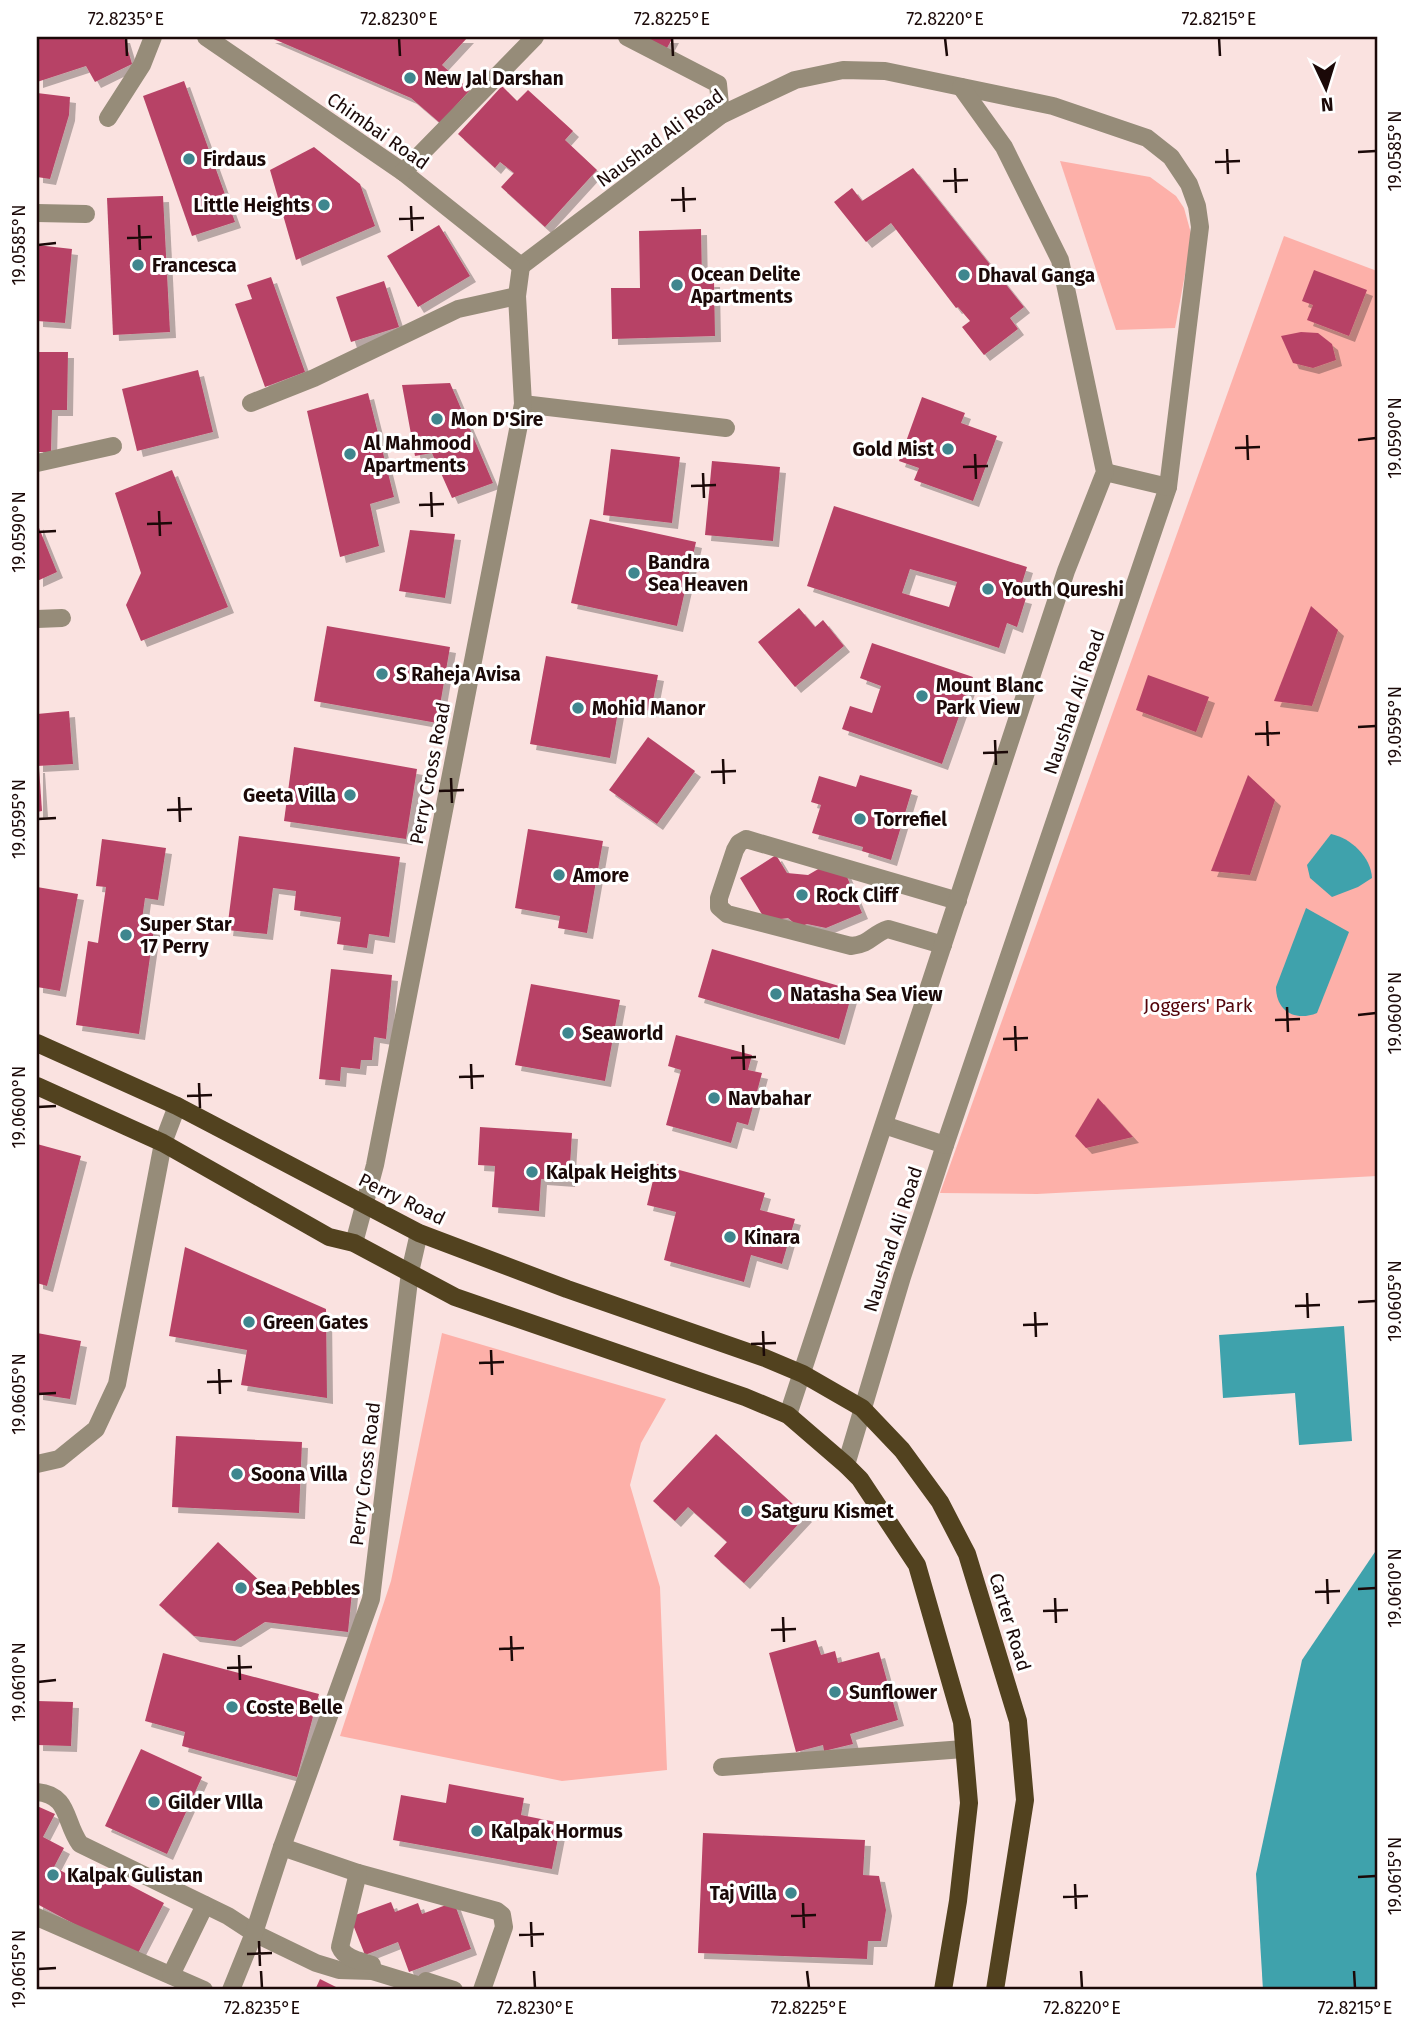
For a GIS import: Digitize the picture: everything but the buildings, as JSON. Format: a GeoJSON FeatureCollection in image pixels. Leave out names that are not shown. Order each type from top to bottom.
{"type":"FeatureCollection","features":[{"type":"Feature","properties":{"kind":"main road","name":"Perry Road"},"geometry":{"type":"LineString","coordinates":[[37,1042],[177,1106],[419,1233],[567,1289],[765,1358]]}},
{"type":"Feature","properties":{"kind":"main road"},"geometry":{"type":"LineString","coordinates":[[37,1086],[163,1143],[329,1237],[354,1243],[455,1297],[745,1396],[788,1415],[846,1465],[860,1479],[917,1565],[961,1722],[969,1803],[958,1901],[943,1990]]}},
{"type":"Feature","properties":{"kind":"main road","name":"Carter Road"},"geometry":{"type":"LineString","coordinates":[[765,1358],[803,1374],[863,1408],[902,1450],[940,1502],[967,1554],[1018,1721],[1025,1800],[995,1990]]}},
{"type":"Feature","properties":{"kind":"street"},"geometry":{"type":"LineString","coordinates":[[108,118],[142,65],[153,37]]}},
{"type":"Feature","properties":{"kind":"street","name":"Chimbai Road"},"geometry":{"type":"LineString","coordinates":[[206,37],[403,172],[521,266]]}},
{"type":"Feature","properties":{"kind":"street"},"geometry":{"type":"LineString","coordinates":[[403,172],[535,37]]}},
{"type":"Feature","properties":{"kind":"street"},"geometry":{"type":"LineString","coordinates":[[627,37],[718,84],[721,115]]}},
{"type":"Feature","properties":{"kind":"street","name":"Naushad Ali Road"},"geometry":{"type":"LineString","coordinates":[[521,266],[721,115],[791,82],[843,70],[886,71],[1053,106],[1147,138],[1171,157],[1189,184],[1197,206],[1200,226],[1168,488],[945,1145],[846,1465]]}},
{"type":"Feature","properties":{"kind":"street"},"geometry":{"type":"LineString","coordinates":[[788,1415],[1066,571],[1105,472],[1060,260],[1004,147],[961,87]]}},
{"type":"Feature","properties":{"kind":"street"},"geometry":{"type":"LineString","coordinates":[[37,213],[86,214]]}},
{"type":"Feature","properties":{"kind":"street","name":"Perry Cross Road"},"geometry":{"type":"LineString","coordinates":[[354,1243],[375,1165],[523,404],[517,296],[521,266]]}},
{"type":"Feature","properties":{"kind":"street"},"geometry":{"type":"LineString","coordinates":[[251,403],[314,378],[458,309],[517,296]]}},
{"type":"Feature","properties":{"kind":"street"},"geometry":{"type":"LineString","coordinates":[[523,404],[726,428]]}},
{"type":"Feature","properties":{"kind":"street"},"geometry":{"type":"LineString","coordinates":[[37,463],[113,446]]}},
{"type":"Feature","properties":{"kind":"street"},"geometry":{"type":"LineString","coordinates":[[1105,472],[1168,488]]}},
{"type":"Feature","properties":{"kind":"street"},"geometry":{"type":"LineString","coordinates":[[37,619],[62,618]]}},
{"type":"Feature","properties":{"kind":"street"},"geometry":{"type":"LineString","coordinates":[[943,945],[888,929],[881,931],[868,942],[851,946],[727,914],[719,907],[719,898],[739,843],[746,839],[958,901]]}},
{"type":"Feature","properties":{"kind":"street"},"geometry":{"type":"LineString","coordinates":[[37,1464],[59,1460],[96,1429],[117,1384],[163,1143],[177,1106]]}},
{"type":"Feature","properties":{"kind":"street"},"geometry":{"type":"LineString","coordinates":[[884,1125],[945,1145]]}},
{"type":"Feature","properties":{"kind":"street","name":"Perry Cross Road"},"geometry":{"type":"LineString","coordinates":[[231,1990],[254,1933],[371,1599],[410,1272],[419,1233]]}},
{"type":"Feature","properties":{"kind":"street"},"geometry":{"type":"LineString","coordinates":[[722,1767],[964,1749]]}},
{"type":"Feature","properties":{"kind":"street"},"geometry":{"type":"LineString","coordinates":[[37,1792],[48,1793],[57,1798],[66,1812],[73,1835],[80,1844],[205,1905],[254,1933],[327,1967],[372,1971],[434,1990]]}},
{"type":"Feature","properties":{"kind":"street"},"geometry":{"type":"LineString","coordinates":[[282,1847],[358,1873],[497,1910],[502,1915],[504,1927],[482,1990]]}},
{"type":"Feature","properties":{"kind":"street"},"geometry":{"type":"LineString","coordinates":[[358,1873],[340,1940],[341,1951],[350,1958],[454,1990]]}},
{"type":"Feature","properties":{"kind":"street"},"geometry":{"type":"LineString","coordinates":[[171,1975],[205,1905]]}},
{"type":"Feature","properties":{"kind":"street"},"geometry":{"type":"LineString","coordinates":[[37,1917],[204,1990]]}},
{"type":"Feature","properties":{"kind":"green space"},"geometry":{"type":"Polygon","coordinates":[[[1060,161],[1150,177],[1176,196],[1184,208],[1192,237],[1175,328],[1116,330],[1060,161]]]}},
{"type":"Feature","properties":{"kind":"green space","name":"Joggers' Park"},"geometry":{"type":"Polygon","coordinates":[[[1284,236],[1377,271],[1377,1176],[1037,1194],[940,1193],[1284,236]]]}},
{"type":"Feature","properties":{"kind":"green space"},"geometry":{"type":"Polygon","coordinates":[[[442,1333],[666,1399],[641,1443],[630,1485],[660,1587],[667,1770],[562,1781],[340,1736],[391,1581],[442,1333]]]}},
{"type":"Feature","properties":{"kind":"water"},"geometry":{"type":"Polygon","coordinates":[[[1331,834],[1346,840],[1359,850],[1368,863],[1372,878],[1358,887],[1332,897],[1310,878],[1307,865],[1331,834]]]}},
{"type":"Feature","properties":{"kind":"water"},"geometry":{"type":"Polygon","coordinates":[[[1306,908],[1349,932],[1317,1013],[1301,1016],[1283,1008],[1276,987],[1306,908]]]}},
{"type":"Feature","properties":{"kind":"water"},"geometry":{"type":"Polygon","coordinates":[[[1344,1326],[1352,1441],[1299,1445],[1295,1393],[1223,1398],[1219,1335],[1344,1326]]]}},
{"type":"Feature","properties":{"kind":"water"},"geometry":{"type":"Polygon","coordinates":[[[1377,1549],[1377,1990],[1263,1990],[1256,1874],[1302,1660],[1377,1549]]]}},
{"type":"Feature","properties":{"kind":"place","name":"New Jal Darshan"},"geometry":{"type":"Point","coordinates":[410,78]}},
{"type":"Feature","properties":{"kind":"place","name":"Firdaus"},"geometry":{"type":"Point","coordinates":[189,159]}},
{"type":"Feature","properties":{"kind":"place","name":"Little Heights"},"geometry":{"type":"Point","coordinates":[324,205]}},
{"type":"Feature","properties":{"kind":"place","name":"Francesca"},"geometry":{"type":"Point","coordinates":[138,265]}},
{"type":"Feature","properties":{"kind":"place","name":"Dhaval Ganga"},"geometry":{"type":"Point","coordinates":[964,275]}},
{"type":"Feature","properties":{"kind":"place","name":"Ocean Delite Apartments"},"geometry":{"type":"Point","coordinates":[677,285]}},
{"type":"Feature","properties":{"kind":"place","name":"Mon D'Sire"},"geometry":{"type":"Point","coordinates":[437,419]}},
{"type":"Feature","properties":{"kind":"place","name":"Gold Mist"},"geometry":{"type":"Point","coordinates":[948,449]}},
{"type":"Feature","properties":{"kind":"place","name":"Al Mahmood Apartments"},"geometry":{"type":"Point","coordinates":[350,454]}},
{"type":"Feature","properties":{"kind":"place","name":"Bandra Sea Heaven"},"geometry":{"type":"Point","coordinates":[634,573]}},
{"type":"Feature","properties":{"kind":"place","name":"Youth Qureshi"},"geometry":{"type":"Point","coordinates":[988,589]}},
{"type":"Feature","properties":{"kind":"place","name":"S Raheja Avisa"},"geometry":{"type":"Point","coordinates":[382,674]}},
{"type":"Feature","properties":{"kind":"place","name":"Mount Blanc Park View"},"geometry":{"type":"Point","coordinates":[922,696]}},
{"type":"Feature","properties":{"kind":"place","name":"Mohid Manor"},"geometry":{"type":"Point","coordinates":[578,708]}},
{"type":"Feature","properties":{"kind":"place","name":"Geeta Villa"},"geometry":{"type":"Point","coordinates":[350,795]}},
{"type":"Feature","properties":{"kind":"place","name":"Torrefiel"},"geometry":{"type":"Point","coordinates":[860,819]}},
{"type":"Feature","properties":{"kind":"place","name":"Amore"},"geometry":{"type":"Point","coordinates":[559,875]}},
{"type":"Feature","properties":{"kind":"place","name":"Rock Cliff"},"geometry":{"type":"Point","coordinates":[802,895]}},
{"type":"Feature","properties":{"kind":"place","name":"Super Star 17 Perry"},"geometry":{"type":"Point","coordinates":[126,935]}},
{"type":"Feature","properties":{"kind":"place","name":"Natasha Sea View"},"geometry":{"type":"Point","coordinates":[776,994]}},
{"type":"Feature","properties":{"kind":"place","name":"Seaworld"},"geometry":{"type":"Point","coordinates":[568,1033]}},
{"type":"Feature","properties":{"kind":"place","name":"Navbahar"},"geometry":{"type":"Point","coordinates":[714,1098]}},
{"type":"Feature","properties":{"kind":"place","name":"Kalpak Heights"},"geometry":{"type":"Point","coordinates":[532,1172]}},
{"type":"Feature","properties":{"kind":"place","name":"Kinara"},"geometry":{"type":"Point","coordinates":[730,1237]}},
{"type":"Feature","properties":{"kind":"place","name":"Green Gates"},"geometry":{"type":"Point","coordinates":[249,1322]}},
{"type":"Feature","properties":{"kind":"place","name":"Soona Villa"},"geometry":{"type":"Point","coordinates":[237,1474]}},
{"type":"Feature","properties":{"kind":"place","name":"Satguru Kismet"},"geometry":{"type":"Point","coordinates":[747,1511]}},
{"type":"Feature","properties":{"kind":"place","name":"Sea Pebbles"},"geometry":{"type":"Point","coordinates":[241,1588]}},
{"type":"Feature","properties":{"kind":"place","name":"Sunflower"},"geometry":{"type":"Point","coordinates":[835,1692]}},
{"type":"Feature","properties":{"kind":"place","name":"Coste Belle"},"geometry":{"type":"Point","coordinates":[232,1707]}},
{"type":"Feature","properties":{"kind":"place","name":"Gilder VIlla"},"geometry":{"type":"Point","coordinates":[154,1802]}},
{"type":"Feature","properties":{"kind":"place","name":"Kalpak Hormus"},"geometry":{"type":"Point","coordinates":[477,1831]}},
{"type":"Feature","properties":{"kind":"place","name":"Kalpak Gulistan"},"geometry":{"type":"Point","coordinates":[53,1875]}},
{"type":"Feature","properties":{"kind":"place","name":"Taj Villa"},"geometry":{"type":"Point","coordinates":[791,1893]}}]}
